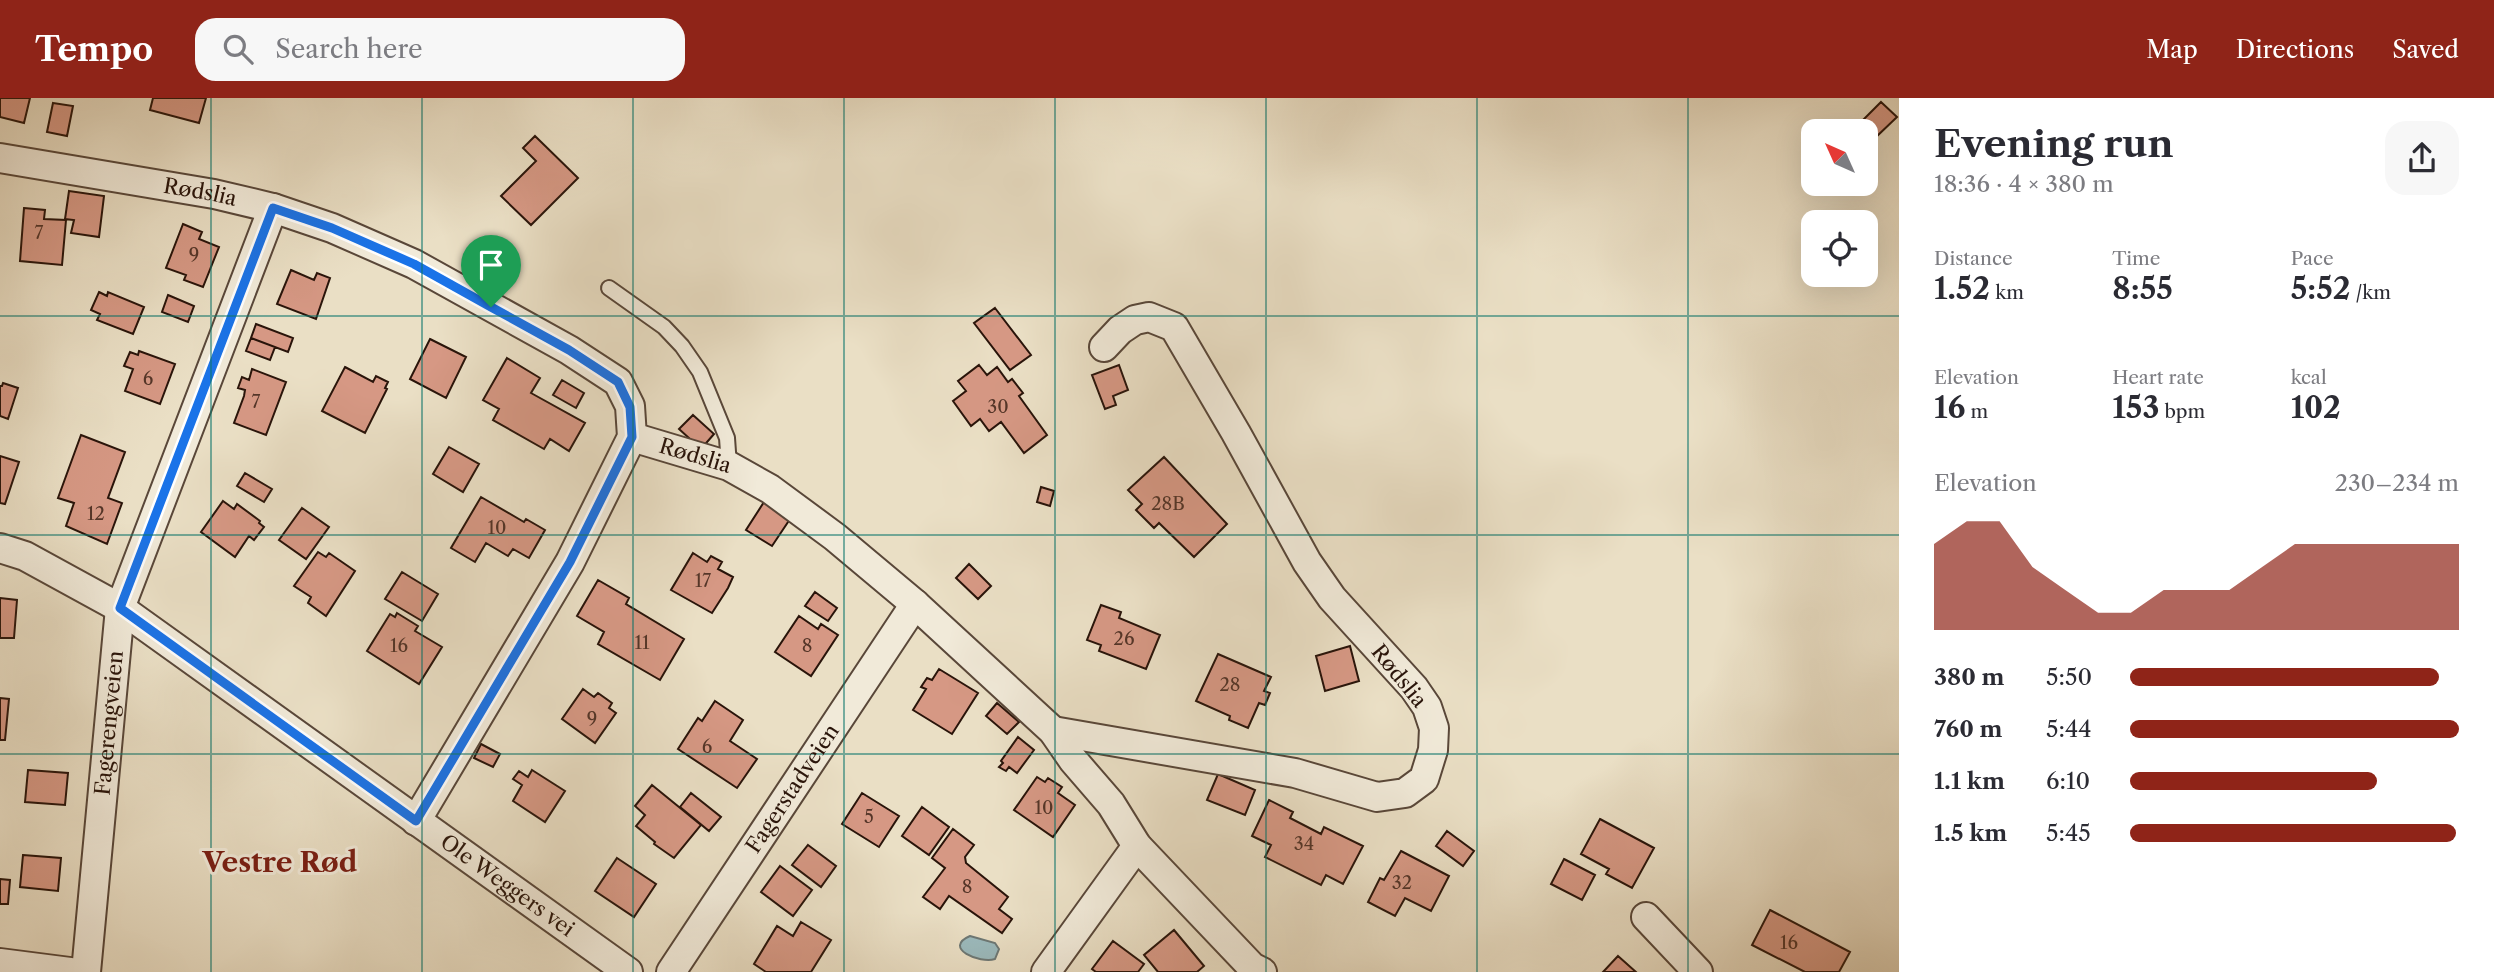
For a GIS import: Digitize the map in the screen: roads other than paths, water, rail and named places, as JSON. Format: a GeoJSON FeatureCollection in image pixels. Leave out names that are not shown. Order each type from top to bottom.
{"type":"FeatureCollection","features":[{"type":"Feature","properties":{"kind":"street","name":"Rødslia"},"geometry":{"type":"LineString","coordinates":[[0,158],[214,194],[273,208],[332,228],[414,264],[569,350],[618,382],[630,407],[632,437],[729,466],[769,488],[835,537],[915,604],[1053,731],[1073,760],[1111,804],[1137,846],[1252,967],[1262,972]]}},
{"type":"Feature","properties":{"kind":"street","name":"Fagerengveien"},"geometry":{"type":"LineString","coordinates":[[86,972],[120,608],[273,208]]}},
{"type":"Feature","properties":{"kind":"street","name":"Rødslia"},"geometry":{"type":"LineString","coordinates":[[1053,731],[1295,773],[1377,797],[1405,793],[1424,779],[1433,750],[1434,728],[1427,707],[1406,679],[1332,598],[1307,562],[1174,327],[1149,317],[1135,320],[1104,347]]}},
{"type":"Feature","properties":{"kind":"street"},"geometry":{"type":"LineString","coordinates":[[416,821],[570,562],[632,437]]}},
{"type":"Feature","properties":{"kind":"street","name":"Ole Weggers vei"},"geometry":{"type":"LineString","coordinates":[[0,548],[25,556],[120,608],[628,972]]}},
{"type":"Feature","properties":{"kind":"street","name":"Fagerstadveien"},"geometry":{"type":"LineString","coordinates":[[671,972],[915,604]]}},
{"type":"Feature","properties":{"kind":"street"},"geometry":{"type":"LineString","coordinates":[[1046,972],[1137,846]]}},
{"type":"Feature","properties":{"kind":"street"},"geometry":{"type":"LineString","coordinates":[[1646,917],[1698,972]]}},
{"type":"Feature","properties":{"kind":"street"},"geometry":{"type":"LineString","coordinates":[[0,963],[70,972]]}},
{"type":"Feature","properties":{"kind":"lane"},"geometry":{"type":"LineString","coordinates":[[609,288],[664,327],[682,346],[700,372],[727,438],[729,466]]}},
{"type":"Feature","properties":{"kind":"water"},"geometry":{"type":"Polygon","coordinates":[[[970,936],[995,943],[999,949],[995,959],[981,959],[966,954],[960,945],[970,936]]]}},
{"type":"Feature","properties":{"kind":"district","name":"Vestre Rød"},"geometry":{"type":"Point","coordinates":[280,862]}}]}
